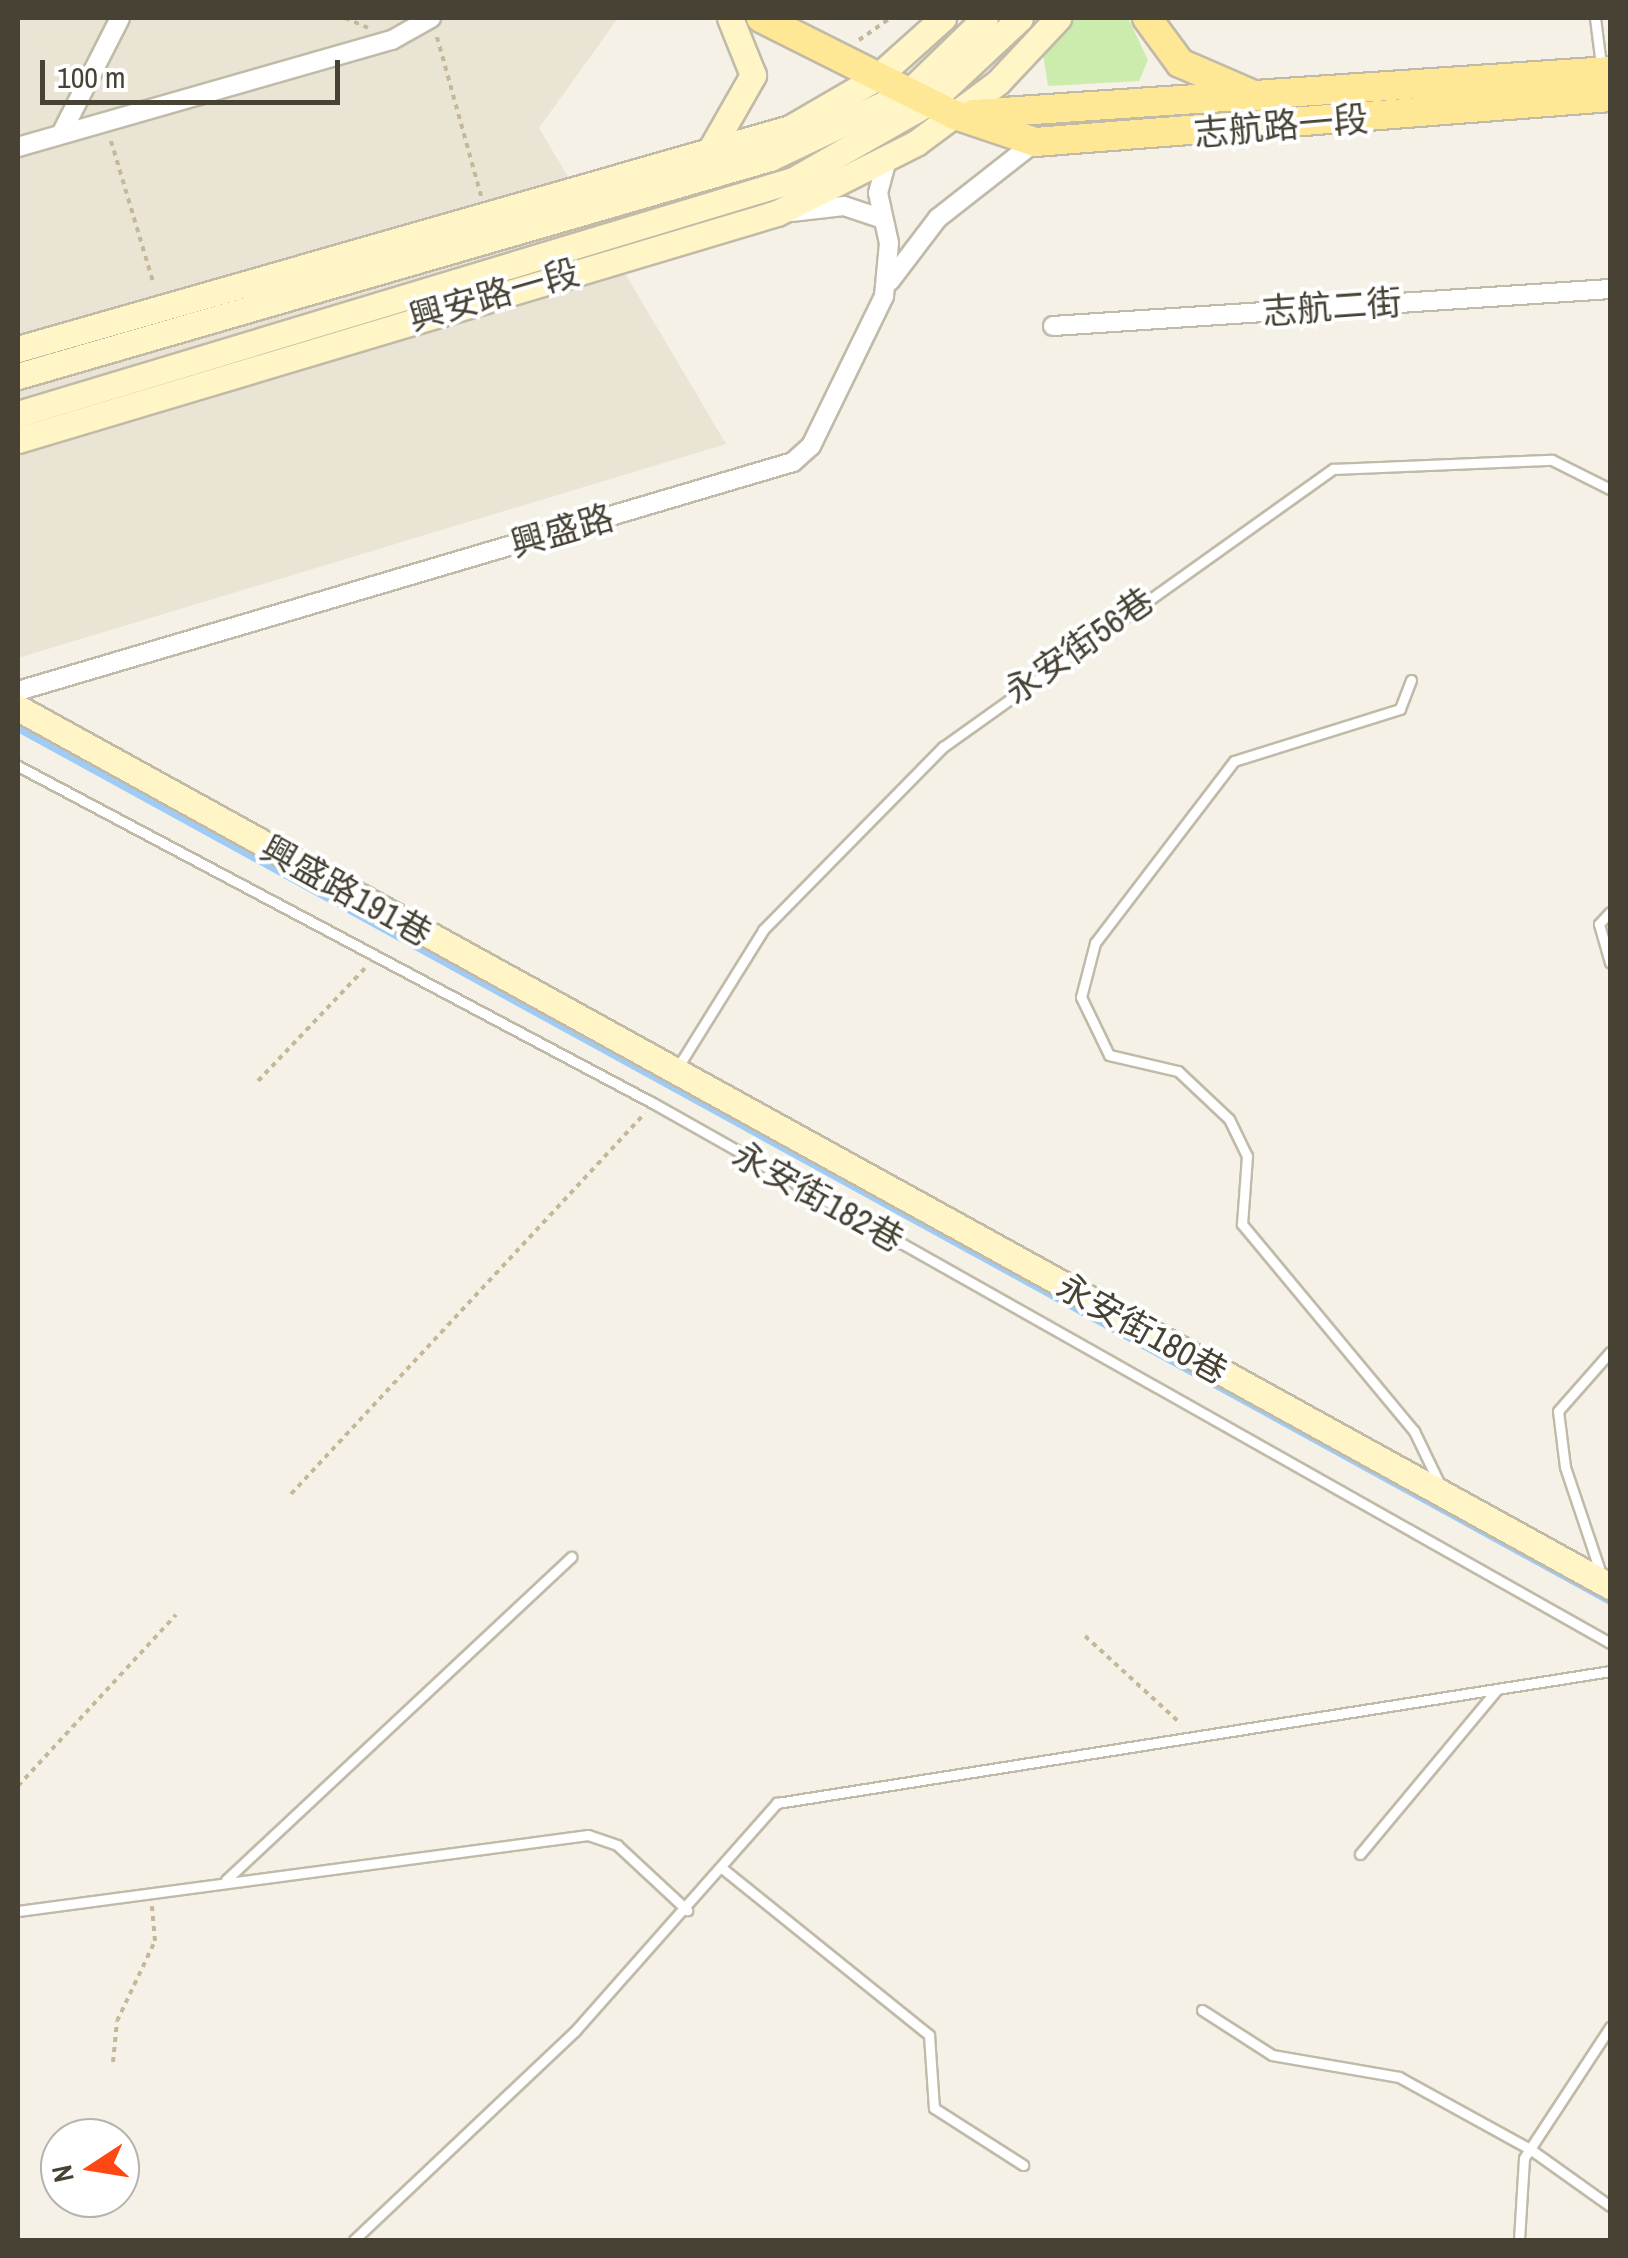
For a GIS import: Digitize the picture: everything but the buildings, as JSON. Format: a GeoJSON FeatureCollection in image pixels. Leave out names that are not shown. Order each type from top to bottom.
{"type":"FeatureCollection","features":[{"type":"Feature","properties":{"kind":"main road","name":"志航路一段"},"geometry":{"type":"LineString","coordinates":[[761,18],[931,103],[1035,142],[1607,85]]}},
{"type":"Feature","properties":{"kind":"main road"},"geometry":{"type":"LineString","coordinates":[[1146,18],[1180,64],[1262,99]]}},
{"type":"Feature","properties":{"kind":"main road","name":"志航路一段"},"geometry":{"type":"LineString","coordinates":[[931,103],[1262,99],[1607,85]]}},
{"type":"Feature","properties":{"kind":"street"},"geometry":{"type":"LineString","coordinates":[[61,134],[120,18]]}},
{"type":"Feature","properties":{"kind":"street"},"geometry":{"type":"LineString","coordinates":[[18,147],[392,40],[431,18]]}},
{"type":"Feature","properties":{"kind":"street"},"geometry":{"type":"LineString","coordinates":[[692,179],[752,75],[730,18]]}},
{"type":"Feature","properties":{"kind":"street","name":"興安路一段"},"geometry":{"type":"LineString","coordinates":[[490,227],[710,151],[790,128],[876,78],[943,18]]}},
{"type":"Feature","properties":{"kind":"street"},"geometry":{"type":"LineString","coordinates":[[931,103],[985,18]]}},
{"type":"Feature","properties":{"kind":"street"},"geometry":{"type":"LineString","coordinates":[[931,103],[1020,18]]}},
{"type":"Feature","properties":{"kind":"street"},"geometry":{"type":"LineString","coordinates":[[931,103],[1058,18]]}},
{"type":"Feature","properties":{"kind":"street","name":"興安路一段"},"geometry":{"type":"LineString","coordinates":[[505,279],[776,213],[886,163],[931,103]]}},
{"type":"Feature","properties":{"kind":"street","name":"興安路一段"},"geometry":{"type":"LineString","coordinates":[[18,349],[164,320],[490,227],[692,179],[931,103]]}},
{"type":"Feature","properties":{"kind":"street","name":"興安路一段"},"geometry":{"type":"LineString","coordinates":[[18,414],[181,377],[505,279],[794,180],[931,103]]}},
{"type":"Feature","properties":{"kind":"street"},"geometry":{"type":"LineString","coordinates":[[884,296],[938,218],[1035,142]]}},
{"type":"Feature","properties":{"kind":"street","name":"興盛路"},"geometry":{"type":"LineString","coordinates":[[18,690],[793,462],[810,446],[884,296],[886,163]]}},
{"type":"Feature","properties":{"kind":"street"},"geometry":{"type":"LineString","coordinates":[[776,213],[844,206],[883,220]]}},
{"type":"Feature","properties":{"kind":"street","name":"志航二街"},"geometry":{"type":"LineString","coordinates":[[1053,326],[1610,288]]}},
{"type":"Feature","properties":{"kind":"street","name":"興安路一段"},"geometry":{"type":"LineString","coordinates":[[18,376],[164,320]]}},
{"type":"Feature","properties":{"kind":"street","name":"興安路一段"},"geometry":{"type":"LineString","coordinates":[[18,440],[181,377]]}},
{"type":"Feature","properties":{"kind":"street","name":"興盛路191巷"},"geometry":{"type":"LineString","coordinates":[[18,708],[674,1072]]}},
{"type":"Feature","properties":{"kind":"street","name":"永安街180巷"},"geometry":{"type":"LineString","coordinates":[[674,1072],[1606,1584]]}},
{"type":"Feature","properties":{"kind":"lane"},"geometry":{"type":"LineString","coordinates":[[1595,18],[1607,85]]}},
{"type":"Feature","properties":{"kind":"lane","name":"永安街56巷"},"geometry":{"type":"LineString","coordinates":[[674,1072],[764,930],[943,747],[1333,469],[1552,460],[1610,489]]}},
{"type":"Feature","properties":{"kind":"lane"},"geometry":{"type":"LineString","coordinates":[[1411,680],[1400,709],[1234,761],[1095,942],[1081,997],[1108,1055],[1178,1071],[1229,1119],[1247,1156],[1242,1224],[1414,1430],[1444,1496]]}},
{"type":"Feature","properties":{"kind":"lane","name":"永安街182巷"},"geometry":{"type":"LineString","coordinates":[[18,766],[653,1104],[1610,1643]]}},
{"type":"Feature","properties":{"kind":"lane"},"geometry":{"type":"LineString","coordinates":[[1610,912],[1598,924],[1610,962]]}},
{"type":"Feature","properties":{"kind":"lane"},"geometry":{"type":"LineString","coordinates":[[1606,1584],[1565,1467],[1558,1412],[1610,1352]]}},
{"type":"Feature","properties":{"kind":"lane"},"geometry":{"type":"LineString","coordinates":[[225,1881],[570,1556]]}},
{"type":"Feature","properties":{"kind":"lane"},"geometry":{"type":"LineString","coordinates":[[354,2240],[514,2093],[687,1910],[755,1820],[823,1788],[1195,1737],[1610,1671]]}},
{"type":"Feature","properties":{"kind":"lane"},"geometry":{"type":"LineString","coordinates":[[1360,1854],[1495,1692]]}},
{"type":"Feature","properties":{"kind":"lane"},"geometry":{"type":"LineString","coordinates":[[18,1911],[588,1835],[617,1845],[687,1910]]}},
{"type":"Feature","properties":{"kind":"lane"},"geometry":{"type":"LineString","coordinates":[[722,1868],[928,2035],[934,2108],[1023,2165]]}},
{"type":"Feature","properties":{"kind":"lane"},"geometry":{"type":"LineString","coordinates":[[1202,2010],[1272,2054],[1399,2077],[1530,2148],[1610,2206]]}},
{"type":"Feature","properties":{"kind":"lane"},"geometry":{"type":"LineString","coordinates":[[1519,2240],[1530,2148],[1610,2027]]}},
{"type":"Feature","properties":{"kind":"path"},"geometry":{"type":"LineString","coordinates":[[431,18],[490,227]]}},
{"type":"Feature","properties":{"kind":"path"},"geometry":{"type":"LineString","coordinates":[[106,122],[164,320]]}},
{"type":"Feature","properties":{"kind":"path"},"geometry":{"type":"LineString","coordinates":[[258,1081],[376,956]]}},
{"type":"Feature","properties":{"kind":"path"},"geometry":{"type":"LineString","coordinates":[[291,1494],[653,1104]]}},
{"type":"Feature","properties":{"kind":"path"},"geometry":{"type":"LineString","coordinates":[[18,1786],[176,1615]]}},
{"type":"Feature","properties":{"kind":"path"},"geometry":{"type":"LineString","coordinates":[[1085,1636],[1195,1737]]}},
{"type":"Feature","properties":{"kind":"path"},"geometry":{"type":"LineString","coordinates":[[113,2062],[117,2021],[155,1941],[151,1895]]}},
{"type":"Feature","properties":{"kind":"shaded area"},"geometry":{"type":"Polygon","coordinates":[[[18,18],[618,18],[539,128],[726,444],[18,658],[18,18]]]}},
{"type":"Feature","properties":{"kind":"green space"},"geometry":{"type":"Polygon","coordinates":[[[1072,18],[1128,18],[1148,60],[1139,81],[1048,86],[1042,47],[1072,18]]]}},
{"type":"Feature","properties":{"kind":"waterway"},"geometry":{"type":"LineString","coordinates":[[18,729],[1610,1602]]}}]}
